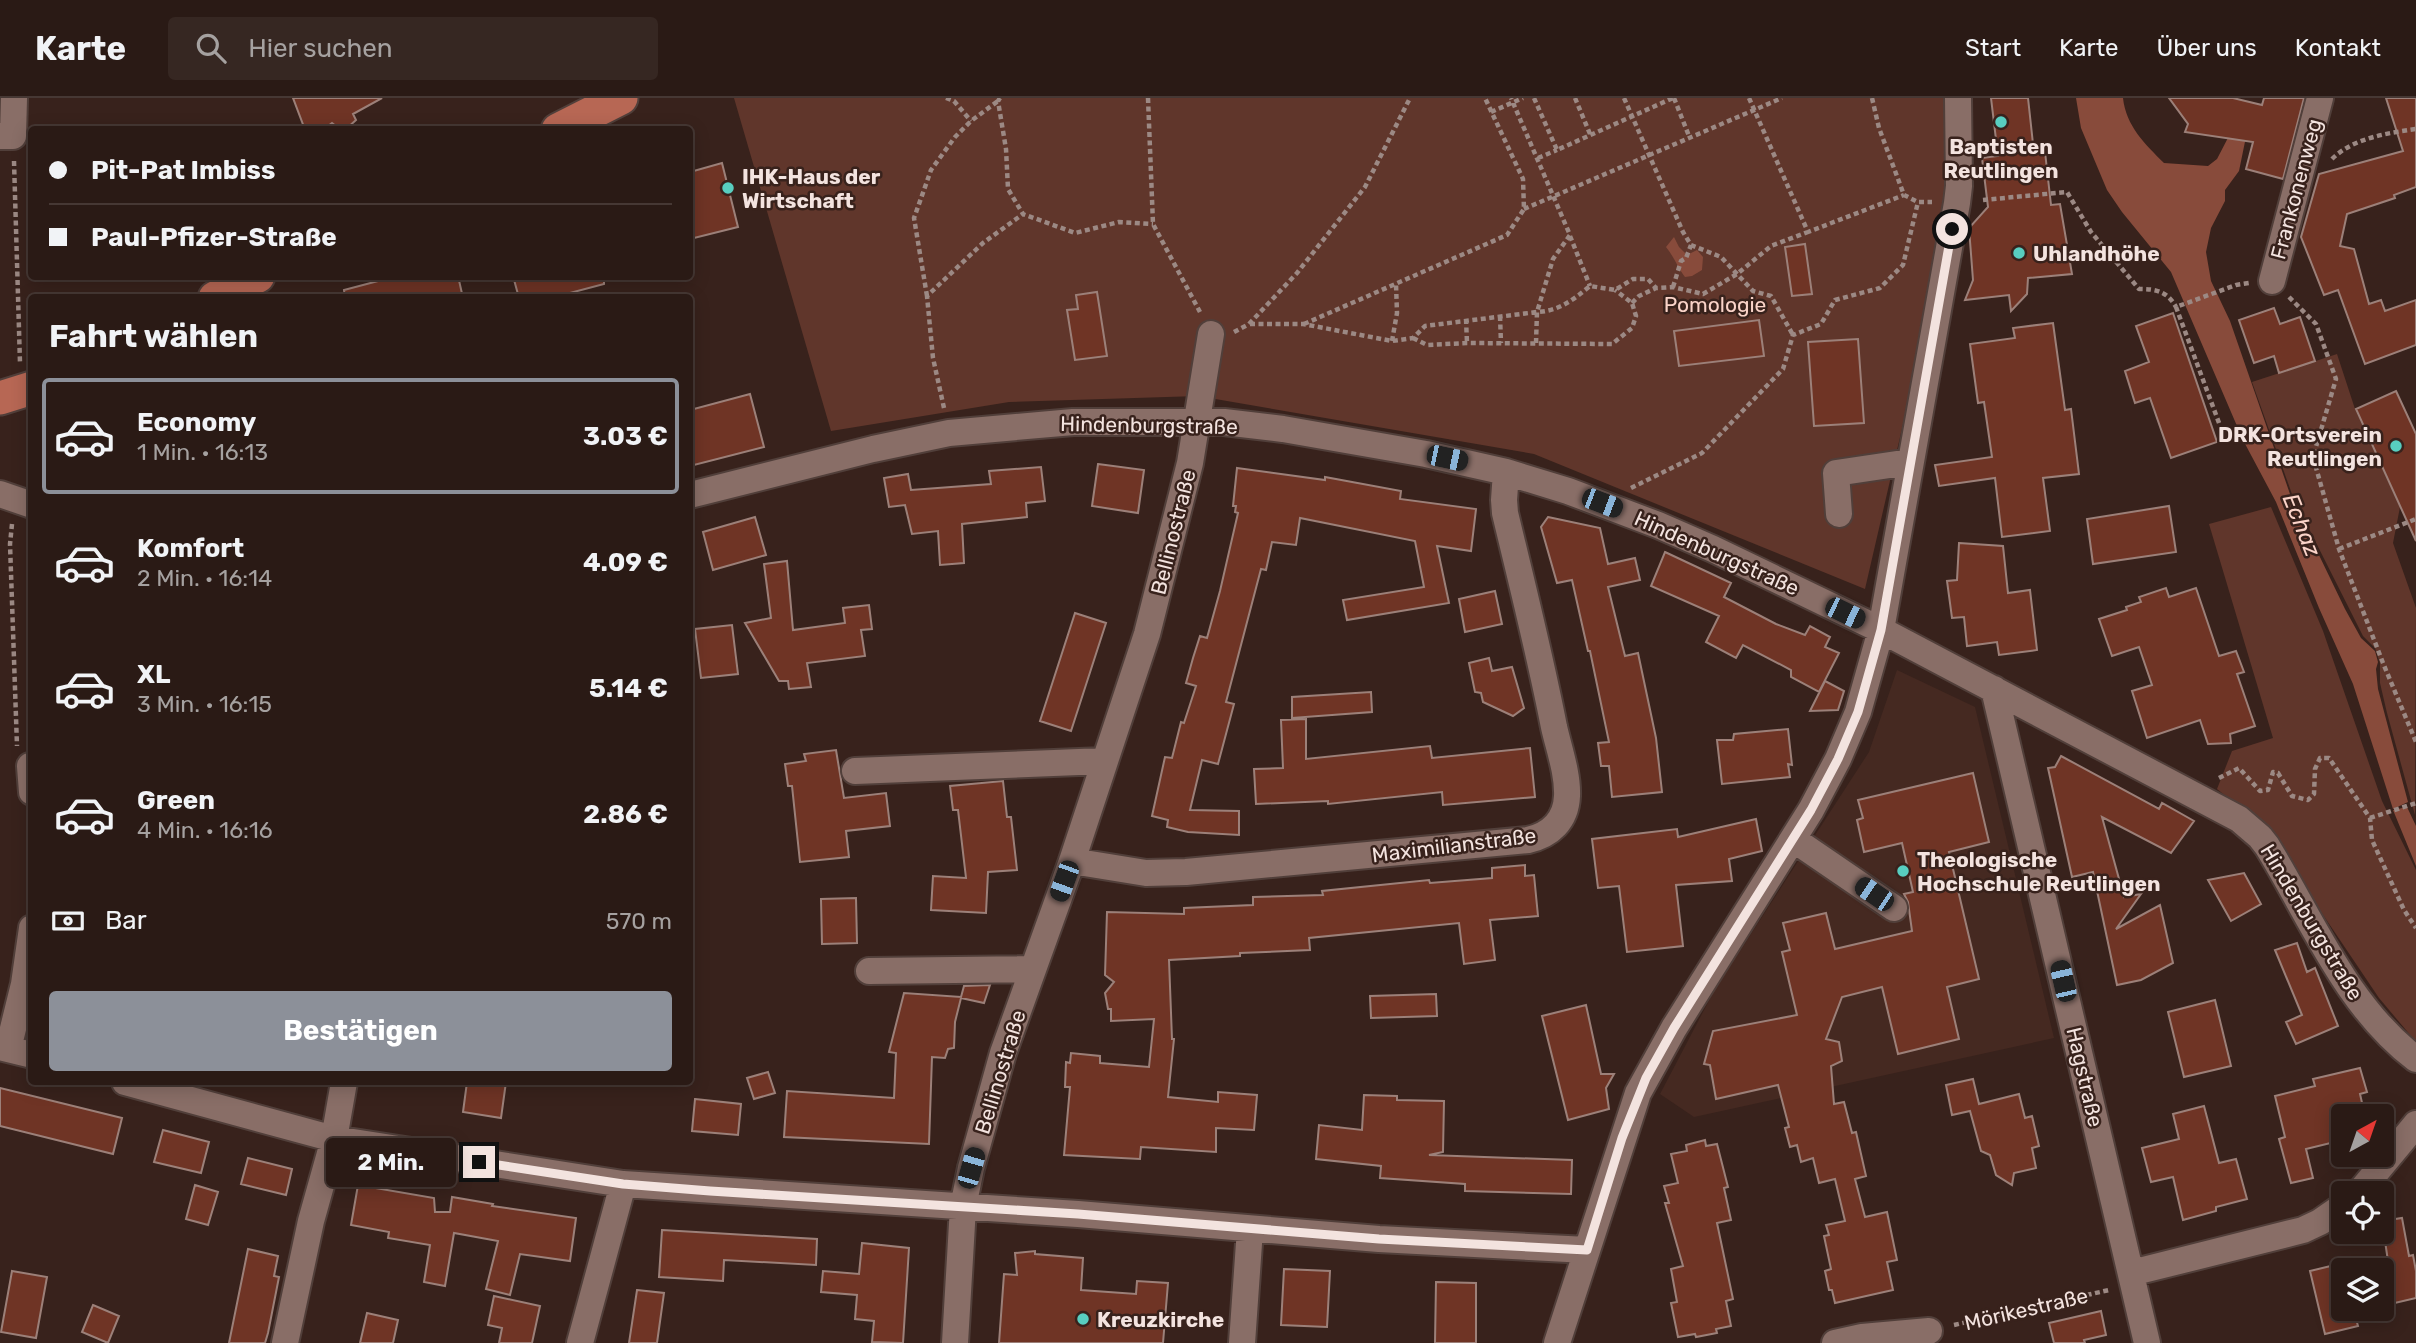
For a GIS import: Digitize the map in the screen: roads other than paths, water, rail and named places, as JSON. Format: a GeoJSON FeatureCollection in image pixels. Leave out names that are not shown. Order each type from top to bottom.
{"type":"FeatureCollection","features":[{"type":"Feature","properties":{"kind":"main road"},"geometry":{"type":"LineString","coordinates":[[566,126],[621,98]]}},
{"type":"Feature","properties":{"kind":"street"},"geometry":{"type":"LineString","coordinates":[[6,136],[14,98]]}},
{"type":"Feature","properties":{"kind":"street"},"geometry":{"type":"LineString","coordinates":[[1557,1343],[1622,1138],[1643,1083],[1674,1028],[1826,783],[1849,735],[1871,669],[1881,630],[1957,203],[1958,98]]}},
{"type":"Feature","properties":{"kind":"street","name":"Frankonenweg"},"geometry":{"type":"LineString","coordinates":[[2272,281],[2320,98]]}},
{"type":"Feature","properties":{"kind":"street","name":"Bellinostraße"},"geometry":{"type":"LineString","coordinates":[[956,1343],[963,1207],[993,1085],[1072,861],[1160,591],[1199,421],[1211,334]]}},
{"type":"Feature","properties":{"kind":"street","name":"Hindenburgstraße"},"geometry":{"type":"LineString","coordinates":[[693,494],[873,449],[949,433],[1073,422],[1199,421],[1283,429],[1359,442],[1506,472],[1602,503],[1702,544],[1881,630],[2224,810],[2260,837],[2360,1002],[2388,1035],[2416,1059]]}},
{"type":"Feature","properties":{"kind":"street"},"geometry":{"type":"LineString","coordinates":[[1839,514],[1836,473],[1910,462]]}},
{"type":"Feature","properties":{"kind":"street","name":"Maximilianstraße"},"geometry":{"type":"LineString","coordinates":[[1072,861],[1146,873],[1186,872],[1528,840],[1549,832],[1558,824],[1567,796],[1550,707],[1506,513],[1506,472]]}},
{"type":"Feature","properties":{"kind":"street","name":"Hagstraße"},"geometry":{"type":"LineString","coordinates":[[1994,689],[2147,1343]]}},
{"type":"Feature","properties":{"kind":"street"},"geometry":{"type":"LineString","coordinates":[[855,771],[1104,761]]}},
{"type":"Feature","properties":{"kind":"street"},"geometry":{"type":"LineString","coordinates":[[1793,839],[1894,908]]}},
{"type":"Feature","properties":{"kind":"street"},"geometry":{"type":"LineString","coordinates":[[13,1050],[28,956]]}},
{"type":"Feature","properties":{"kind":"street"},"geometry":{"type":"LineString","coordinates":[[869,971],[1033,969]]}},
{"type":"Feature","properties":{"kind":"street"},"geometry":{"type":"LineString","coordinates":[[136,1085],[334,1139],[623,1184],[1379,1239],[1587,1250]]}},
{"type":"Feature","properties":{"kind":"street"},"geometry":{"type":"LineString","coordinates":[[285,1343],[311,1221],[334,1139],[343,1085]]}},
{"type":"Feature","properties":{"kind":"street"},"geometry":{"type":"LineString","coordinates":[[2369,1181],[2416,1124]]}},
{"type":"Feature","properties":{"kind":"street"},"geometry":{"type":"LineString","coordinates":[[580,1343],[623,1184]]}},
{"type":"Feature","properties":{"kind":"street"},"geometry":{"type":"LineString","coordinates":[[2133,1279],[2303,1230],[2331,1214]]}},
{"type":"Feature","properties":{"kind":"street"},"geometry":{"type":"LineString","coordinates":[[1241,1343],[1250,1229]]}},
{"type":"Feature","properties":{"kind":"street"},"geometry":{"type":"LineString","coordinates":[[1835,1343],[1862,1337],[1929,1331]]}},
{"type":"Feature","properties":{"kind":"water","name":"Echaz"},"geometry":{"type":"Polygon","coordinates":[[[2076,98],[2123,98],[2132,126],[2164,163],[2208,166],[2217,159],[2231,132],[2248,127],[2239,171],[2225,190],[2225,201],[2211,228],[2206,252],[2211,281],[2230,321],[2291,497],[2345,609],[2361,638],[2375,651],[2378,662],[2378,689],[2408,802],[2393,809],[2353,684],[2276,502],[2243,440],[2171,272],[2107,190],[2081,128],[2076,98]]]}},
{"type":"Feature","properties":{"kind":"water"},"geometry":{"type":"Polygon","coordinates":[[[1674,237],[1687,255],[1697,250],[1703,257],[1702,270],[1685,277],[1666,247],[1674,237]]]}},
{"type":"Feature","properties":{"kind":"water"},"geometry":{"type":"Polygon","coordinates":[[[2407,807],[2416,826],[2416,866],[2393,810],[2407,807]]]}},
{"type":"Feature","properties":{"kind":"place","name":"Baptisten Reutlingen"},"geometry":{"type":"Point","coordinates":[2001,122]}},
{"type":"Feature","properties":{"kind":"place","name":"IHK-Haus der Wirtschaft"},"geometry":{"type":"Point","coordinates":[728,188]}},
{"type":"Feature","properties":{"kind":"place","name":"Uhlandhöhe"},"geometry":{"type":"Point","coordinates":[2019,253]}},
{"type":"Feature","properties":{"kind":"place","name":"DRK-Ortsverein Reutlingen"},"geometry":{"type":"Point","coordinates":[2396,446]}},
{"type":"Feature","properties":{"kind":"place","name":"Theologische Hochschule Reutlingen"},"geometry":{"type":"Point","coordinates":[1903,871]}},
{"type":"Feature","properties":{"kind":"place","name":"Kreuzkirche"},"geometry":{"type":"Point","coordinates":[1083,1319]}},
{"type":"Feature","properties":{"kind":"park label","name":"Pomologie"},"geometry":{"type":"Point","coordinates":[1715,304]}}]}
